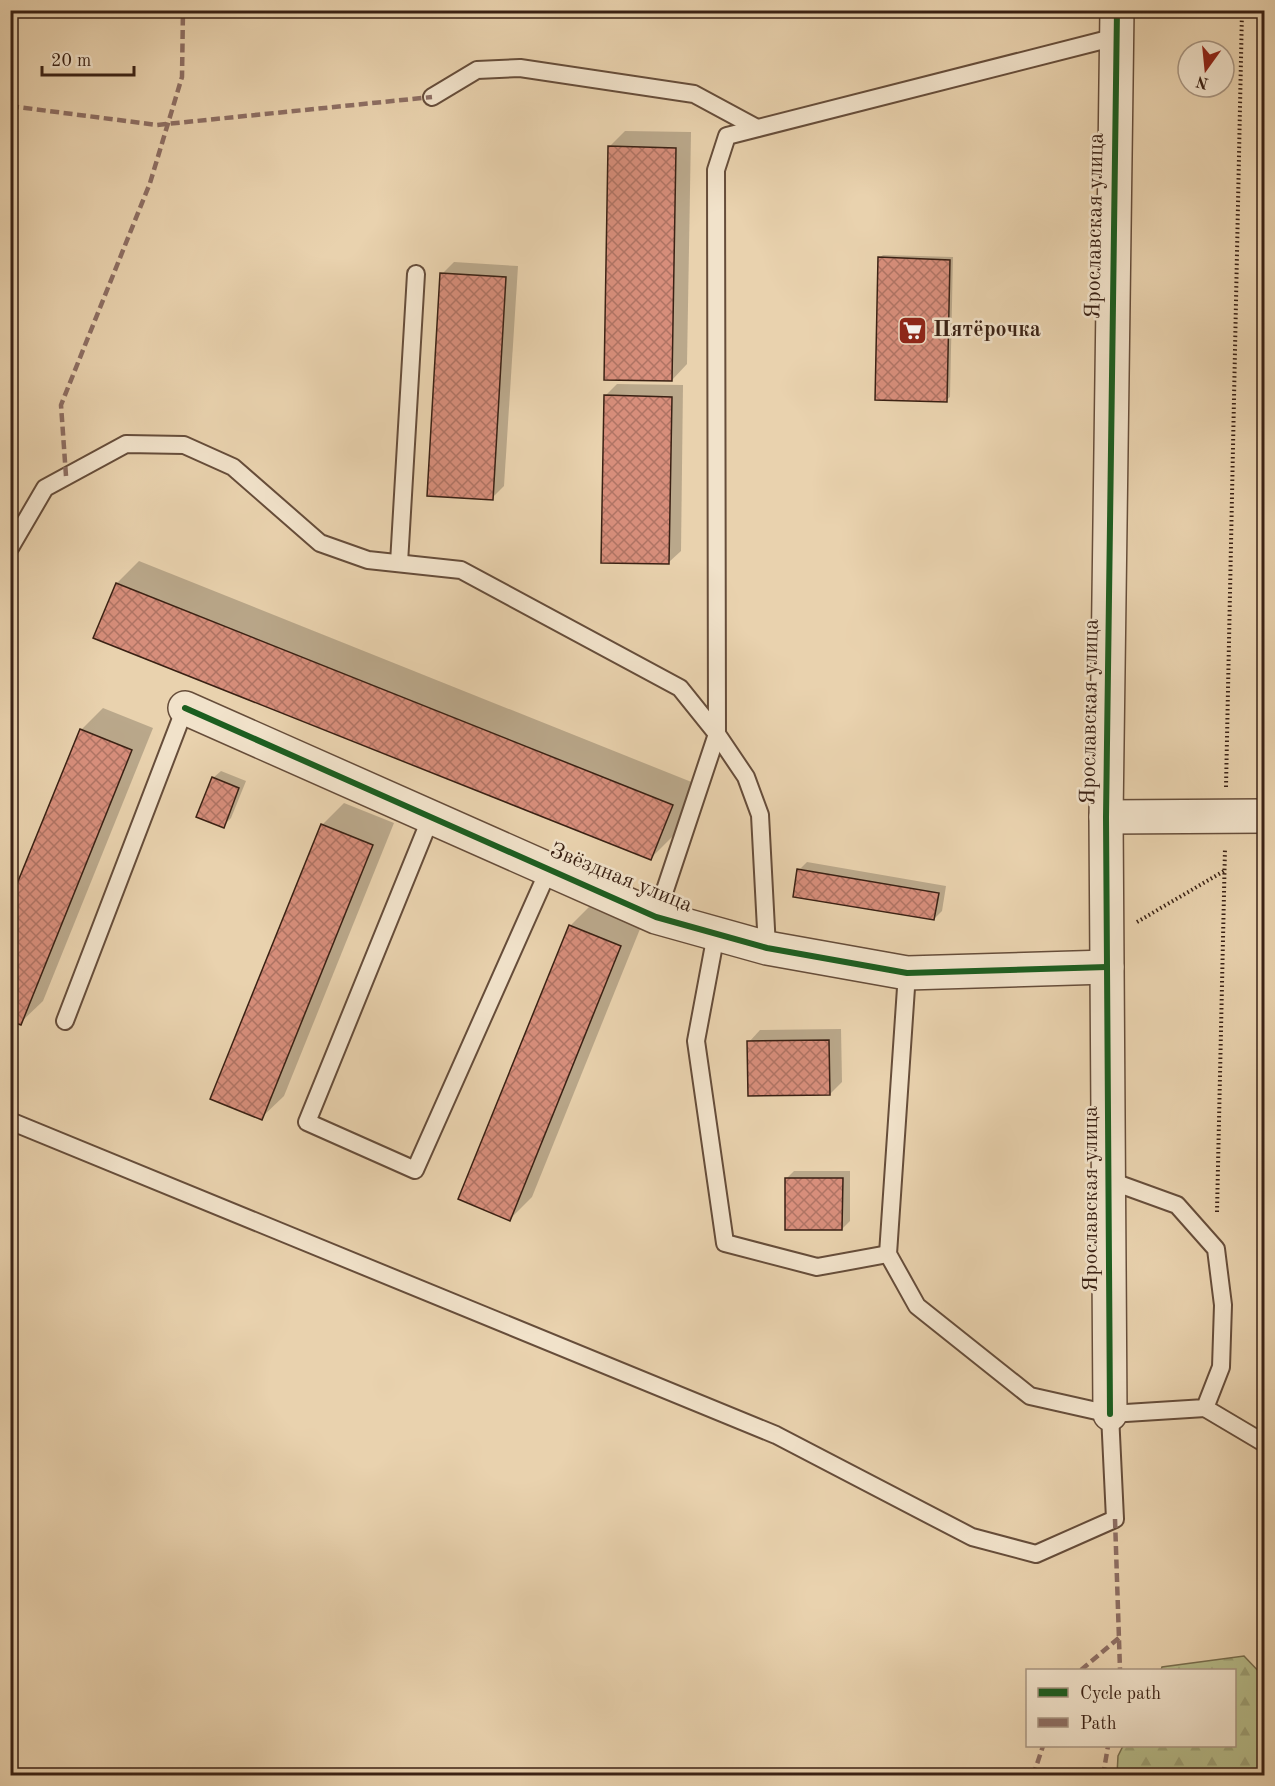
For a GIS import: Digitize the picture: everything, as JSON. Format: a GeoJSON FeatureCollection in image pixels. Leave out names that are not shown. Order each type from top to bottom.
{"type":"FeatureCollection","features":[{"type":"Feature","properties":{"kind":"street","name":"Ярославская улица"},"geometry":{"type":"LineString","coordinates":[[1110,1414],[1106,817],[1116,24]]}},
{"type":"Feature","properties":{"kind":"street","name":"Звёздная улица"},"geometry":{"type":"LineString","coordinates":[[185,708],[656,917],[716,934],[767,948],[907,973],[1107,966]]}},
{"type":"Feature","properties":{"kind":"street"},"geometry":{"type":"LineString","coordinates":[[1106,817],[1264,816]]}},
{"type":"Feature","properties":{"kind":"lane"},"geometry":{"type":"LineString","coordinates":[[656,917],[717,734],[716,170],[727,136],[1116,24]]}},
{"type":"Feature","properties":{"kind":"lane"},"geometry":{"type":"LineString","coordinates":[[432,97],[477,70],[520,68],[694,94],[757,128]]}},
{"type":"Feature","properties":{"kind":"lane"},"geometry":{"type":"LineString","coordinates":[[399,563],[416,274]]}},
{"type":"Feature","properties":{"kind":"lane"},"geometry":{"type":"LineString","coordinates":[[10,548],[45,488],[126,444],[184,445],[233,467],[320,543],[368,560],[461,570],[680,688],[717,734],[746,777],[760,815],[767,948]]}},
{"type":"Feature","properties":{"kind":"lane"},"geometry":{"type":"LineString","coordinates":[[66,1021],[185,708]]}},
{"type":"Feature","properties":{"kind":"lane"},"geometry":{"type":"LineString","coordinates":[[431,817],[307,1122],[415,1170],[549,869]]}},
{"type":"Feature","properties":{"kind":"lane"},"geometry":{"type":"LineString","coordinates":[[716,934],[696,1041],[725,1243],[817,1267],[888,1254]]}},
{"type":"Feature","properties":{"kind":"lane"},"geometry":{"type":"LineString","coordinates":[[907,973],[888,1254],[917,1305],[1030,1396],[1110,1414],[1205,1408],[1264,1443]]}},
{"type":"Feature","properties":{"kind":"lane"},"geometry":{"type":"LineString","coordinates":[[10,1121],[776,1435],[972,1537],[1036,1554],[1115,1519],[1110,1414]]}},
{"type":"Feature","properties":{"kind":"lane"},"geometry":{"type":"LineString","coordinates":[[1108,1180],[1177,1205],[1216,1249],[1223,1305],[1221,1367],[1205,1408]]}},
{"type":"Feature","properties":{"kind":"path"},"geometry":{"type":"LineString","coordinates":[[1216,1249],[1242,10]]}},
{"type":"Feature","properties":{"kind":"path"},"geometry":{"type":"LineString","coordinates":[[1132,925],[1224,870]]}},
{"type":"Feature","properties":{"kind":"green space"},"geometry":{"type":"Polygon","coordinates":[[[1244,1656],[1264,1677],[1264,1775],[1117,1775],[1118,1756],[1122,1747],[1236,1747],[1236,1669],[1161,1669],[1162,1667],[1244,1656]]]}},
{"type":"Feature","properties":{"kind":"building"},"geometry":{"type":"Polygon","coordinates":[[[608,146],[676,148],[672,381],[604,380],[608,146]]]}},
{"type":"Feature","properties":{"kind":"building","name":"Пятёрочка"},"geometry":{"type":"Polygon","coordinates":[[[878,257],[950,260],[947,402],[875,400],[878,257]]]}},
{"type":"Feature","properties":{"kind":"building"},"geometry":{"type":"Polygon","coordinates":[[[440,273],[506,277],[493,500],[427,496],[440,273]]]}},
{"type":"Feature","properties":{"kind":"building"},"geometry":{"type":"Polygon","coordinates":[[[604,395],[672,397],[669,564],[601,563],[604,395]]]}},
{"type":"Feature","properties":{"kind":"building"},"geometry":{"type":"Polygon","coordinates":[[[116,583],[673,805],[651,860],[93,638],[116,583]]]}},
{"type":"Feature","properties":{"kind":"building"},"geometry":{"type":"Polygon","coordinates":[[[80,729],[132,750],[21,1025],[10,1021],[10,901],[80,729]]]}},
{"type":"Feature","properties":{"kind":"building"},"geometry":{"type":"Polygon","coordinates":[[[212,777],[239,788],[224,828],[196,817],[212,777]]]}},
{"type":"Feature","properties":{"kind":"building"},"geometry":{"type":"Polygon","coordinates":[[[321,824],[373,845],[262,1120],[210,1099],[321,824]]]}},
{"type":"Feature","properties":{"kind":"building"},"geometry":{"type":"Polygon","coordinates":[[[797,869],[939,893],[934,920],[793,897],[797,869]]]}},
{"type":"Feature","properties":{"kind":"building"},"geometry":{"type":"Polygon","coordinates":[[[569,925],[621,946],[510,1221],[458,1199],[569,925]]]}},
{"type":"Feature","properties":{"kind":"building"},"geometry":{"type":"Polygon","coordinates":[[[829,1040],[830,1095],[748,1096],[747,1041],[829,1040]]]}},
{"type":"Feature","properties":{"kind":"building"},"geometry":{"type":"Polygon","coordinates":[[[785,1178],[843,1178],[842,1230],[785,1230],[785,1178]]]}},
{"type":"Feature","properties":{"kind":"marked path"},"geometry":{"type":"LineString","coordinates":[[66,476],[61,405],[150,183],[182,77],[183,10]]}},
{"type":"Feature","properties":{"kind":"marked path"},"geometry":{"type":"LineString","coordinates":[[10,106],[157,125],[432,97]]}},
{"type":"Feature","properties":{"kind":"marked path"},"geometry":{"type":"LineString","coordinates":[[1115,1519],[1120,1669]]}},
{"type":"Feature","properties":{"kind":"marked path"},"geometry":{"type":"LineString","coordinates":[[1082,1669],[1120,1637]]}},
{"type":"Feature","properties":{"kind":"marked path"},"geometry":{"type":"LineString","coordinates":[[1033,1776],[1043,1747]]}},
{"type":"Feature","properties":{"kind":"marked path"},"geometry":{"type":"LineString","coordinates":[[1103,1776],[1108,1747]]}},
{"type":"Feature","properties":{"kind":"cycle path"},"geometry":{"type":"LineString","coordinates":[[1110,1414],[1106,817],[1117,10]]}},
{"type":"Feature","properties":{"kind":"cycle path"},"geometry":{"type":"LineString","coordinates":[[185,708],[656,917],[767,948],[907,973],[1107,967]]}},
{"type":"Feature","properties":{"kind":"place","name":"Пятёрочка"},"geometry":{"type":"Point","coordinates":[912,330]}}]}
